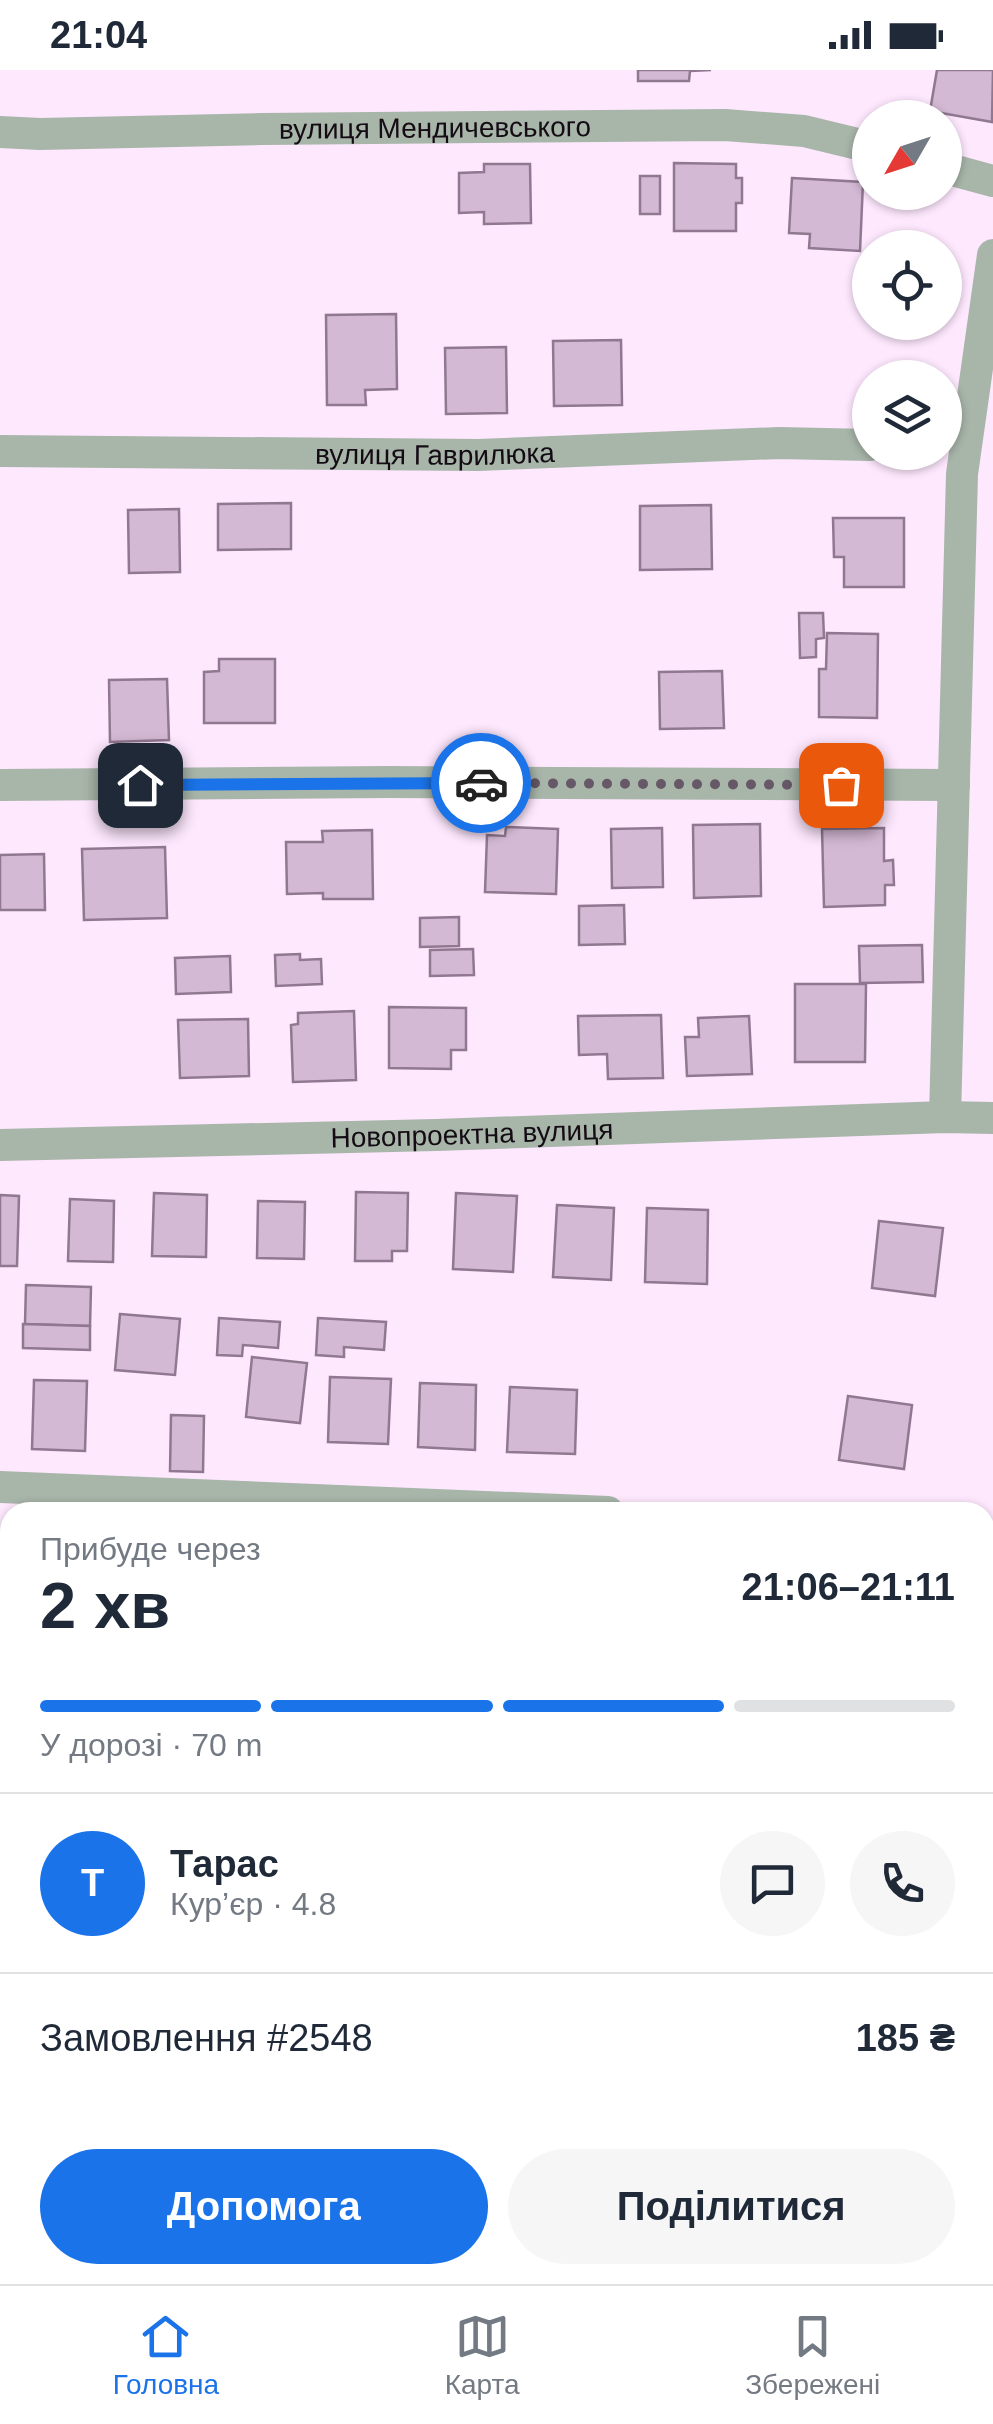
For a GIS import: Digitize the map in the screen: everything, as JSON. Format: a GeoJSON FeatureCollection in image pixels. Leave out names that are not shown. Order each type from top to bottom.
{"type":"FeatureCollection","features":[{"type":"Feature","properties":{"kind":"street","name":"вулиця Мендичевського"},"geometry":{"type":"LineString","coordinates":[[0,132],[725,125],[804,131],[852,143]]}},
{"type":"Feature","properties":{"kind":"street"},"geometry":{"type":"LineString","coordinates":[[962,173],[993,181]]}},
{"type":"Feature","properties":{"kind":"street"},"geometry":{"type":"LineString","coordinates":[[962,411],[993,255]]}},
{"type":"Feature","properties":{"kind":"street","name":"вулиця Гаврилюка"},"geometry":{"type":"LineString","coordinates":[[0,451],[478,455],[852,444]]}},
{"type":"Feature","properties":{"kind":"street"},"geometry":{"type":"LineString","coordinates":[[945,1117],[961,470]]}},
{"type":"Feature","properties":{"kind":"street"},"geometry":{"type":"LineString","coordinates":[[0,785],[954,785]]}},
{"type":"Feature","properties":{"kind":"street","name":"Новопроектна вулиця"},"geometry":{"type":"LineString","coordinates":[[0,1146],[993,1118]]}},
{"type":"Feature","properties":{"kind":"street"},"geometry":{"type":"LineString","coordinates":[[0,1486],[374,1502]]}},
{"type":"Feature","properties":{"kind":"building"},"geometry":{"type":"Polygon","coordinates":[[[638,70],[711,70],[690,71],[689,81],[638,81],[638,70]]]}},
{"type":"Feature","properties":{"kind":"building"},"geometry":{"type":"Polygon","coordinates":[[[937,70],[993,70],[992,122],[962,117],[962,100],[932,100],[937,70]]]}},
{"type":"Feature","properties":{"kind":"building"},"geometry":{"type":"Polygon","coordinates":[[[674,163],[736,164],[736,178],[742,178],[742,203],[736,203],[736,231],[674,231],[674,163]]]}},
{"type":"Feature","properties":{"kind":"building"},"geometry":{"type":"Polygon","coordinates":[[[484,164],[530,164],[531,223],[484,224],[484,212],[459,213],[459,173],[484,172],[484,164]]]}},
{"type":"Feature","properties":{"kind":"building"},"geometry":{"type":"Polygon","coordinates":[[[640,176],[660,176],[660,214],[640,214],[640,176]]]}},
{"type":"Feature","properties":{"kind":"building"},"geometry":{"type":"Polygon","coordinates":[[[792,178],[852,181],[852,210],[862,210],[861,230],[852,230],[852,251],[809,248],[810,234],[789,233],[792,178]]]}},
{"type":"Feature","properties":{"kind":"building"},"geometry":{"type":"Polygon","coordinates":[[[396,314],[397,389],[365,390],[366,405],[327,405],[326,315],[396,314]]]}},
{"type":"Feature","properties":{"kind":"building"},"geometry":{"type":"Polygon","coordinates":[[[621,340],[622,405],[554,406],[553,341],[621,340]]]}},
{"type":"Feature","properties":{"kind":"building"},"geometry":{"type":"Polygon","coordinates":[[[506,347],[507,413],[446,414],[445,348],[506,347]]]}},
{"type":"Feature","properties":{"kind":"building"},"geometry":{"type":"Polygon","coordinates":[[[291,503],[291,549],[218,550],[218,504],[291,503]]]}},
{"type":"Feature","properties":{"kind":"building"},"geometry":{"type":"Polygon","coordinates":[[[711,505],[712,569],[640,570],[640,506],[711,505]]]}},
{"type":"Feature","properties":{"kind":"building"},"geometry":{"type":"Polygon","coordinates":[[[179,509],[180,572],[129,573],[128,510],[179,509]]]}},
{"type":"Feature","properties":{"kind":"building"},"geometry":{"type":"Polygon","coordinates":[[[833,518],[904,518],[904,587],[844,587],[844,557],[834,557],[833,518]]]}},
{"type":"Feature","properties":{"kind":"building"},"geometry":{"type":"Polygon","coordinates":[[[799,613],[823,613],[824,638],[816,639],[816,657],[800,658],[799,613]]]}},
{"type":"Feature","properties":{"kind":"building"},"geometry":{"type":"Polygon","coordinates":[[[827,633],[878,634],[877,718],[819,717],[819,669],[826,669],[827,633]]]}},
{"type":"Feature","properties":{"kind":"building"},"geometry":{"type":"Polygon","coordinates":[[[219,659],[275,659],[275,723],[204,723],[204,672],[219,671],[219,659]]]}},
{"type":"Feature","properties":{"kind":"building"},"geometry":{"type":"Polygon","coordinates":[[[722,671],[724,728],[660,729],[659,672],[722,671]]]}},
{"type":"Feature","properties":{"kind":"building"},"geometry":{"type":"Polygon","coordinates":[[[167,679],[169,740],[110,742],[109,680],[167,679]]]}},
{"type":"Feature","properties":{"kind":"building"},"geometry":{"type":"Polygon","coordinates":[[[760,824],[761,896],[694,898],[693,825],[760,824]]]}},
{"type":"Feature","properties":{"kind":"building"},"geometry":{"type":"Polygon","coordinates":[[[506,827],[558,829],[556,894],[485,892],[487,835],[505,836],[506,827]]]}},
{"type":"Feature","properties":{"kind":"building"},"geometry":{"type":"Polygon","coordinates":[[[662,828],[663,887],[612,888],[611,829],[662,828]]]}},
{"type":"Feature","properties":{"kind":"building"},"geometry":{"type":"Polygon","coordinates":[[[884,828],[884,861],[893,860],[894,885],[885,885],[885,905],[824,907],[822,829],[884,828]]]}},
{"type":"Feature","properties":{"kind":"building"},"geometry":{"type":"Polygon","coordinates":[[[372,830],[373,899],[323,899],[323,893],[287,894],[286,842],[323,842],[322,831],[372,830]]]}},
{"type":"Feature","properties":{"kind":"building"},"geometry":{"type":"Polygon","coordinates":[[[165,847],[167,918],[84,920],[82,849],[165,847]]]}},
{"type":"Feature","properties":{"kind":"building"},"geometry":{"type":"Polygon","coordinates":[[[44,854],[45,910],[0,910],[0,855],[44,854]]]}},
{"type":"Feature","properties":{"kind":"building"},"geometry":{"type":"Polygon","coordinates":[[[624,905],[625,944],[579,945],[579,906],[624,905]]]}},
{"type":"Feature","properties":{"kind":"building"},"geometry":{"type":"Polygon","coordinates":[[[459,917],[459,946],[420,947],[420,918],[459,917]]]}},
{"type":"Feature","properties":{"kind":"building"},"geometry":{"type":"Polygon","coordinates":[[[922,945],[923,982],[860,983],[859,946],[922,945]]]}},
{"type":"Feature","properties":{"kind":"building"},"geometry":{"type":"Polygon","coordinates":[[[473,949],[474,975],[430,976],[430,950],[473,949]]]}},
{"type":"Feature","properties":{"kind":"building"},"geometry":{"type":"Polygon","coordinates":[[[300,954],[300,960],[321,959],[322,984],[276,986],[275,955],[300,954]]]}},
{"type":"Feature","properties":{"kind":"building"},"geometry":{"type":"Polygon","coordinates":[[[230,956],[231,992],[176,994],[175,958],[230,956]]]}},
{"type":"Feature","properties":{"kind":"building"},"geometry":{"type":"Polygon","coordinates":[[[795,984],[866,984],[865,1062],[795,1062],[795,984]]]}},
{"type":"Feature","properties":{"kind":"building"},"geometry":{"type":"Polygon","coordinates":[[[389,1007],[466,1008],[466,1050],[451,1050],[451,1069],[389,1068],[389,1007]]]}},
{"type":"Feature","properties":{"kind":"building"},"geometry":{"type":"Polygon","coordinates":[[[354,1011],[356,1080],[293,1082],[291,1025],[298,1024],[298,1013],[354,1011]]]}},
{"type":"Feature","properties":{"kind":"building"},"geometry":{"type":"Polygon","coordinates":[[[661,1015],[663,1078],[608,1079],[607,1054],[579,1055],[578,1016],[661,1015]]]}},
{"type":"Feature","properties":{"kind":"building"},"geometry":{"type":"Polygon","coordinates":[[[749,1016],[752,1074],[687,1076],[685,1037],[699,1037],[698,1018],[749,1016]]]}},
{"type":"Feature","properties":{"kind":"building"},"geometry":{"type":"Polygon","coordinates":[[[248,1019],[249,1076],[180,1078],[178,1020],[248,1019]]]}},
{"type":"Feature","properties":{"kind":"building"},"geometry":{"type":"Polygon","coordinates":[[[356,1192],[408,1193],[407,1251],[392,1251],[392,1261],[355,1261],[356,1192]]]}},
{"type":"Feature","properties":{"kind":"building"},"geometry":{"type":"Polygon","coordinates":[[[154,1193],[207,1195],[206,1257],[152,1256],[154,1193]]]}},
{"type":"Feature","properties":{"kind":"building"},"geometry":{"type":"Polygon","coordinates":[[[456,1193],[517,1196],[513,1272],[453,1269],[456,1193]]]}},
{"type":"Feature","properties":{"kind":"building"},"geometry":{"type":"Polygon","coordinates":[[[0,1195],[19,1196],[17,1266],[0,1266],[0,1195]]]}},
{"type":"Feature","properties":{"kind":"building"},"geometry":{"type":"Polygon","coordinates":[[[70,1199],[114,1201],[113,1262],[68,1261],[70,1199]]]}},
{"type":"Feature","properties":{"kind":"building"},"geometry":{"type":"Polygon","coordinates":[[[258,1201],[305,1202],[304,1259],[257,1258],[258,1201]]]}},
{"type":"Feature","properties":{"kind":"building"},"geometry":{"type":"Polygon","coordinates":[[[557,1205],[614,1208],[611,1280],[553,1277],[557,1205]]]}},
{"type":"Feature","properties":{"kind":"building"},"geometry":{"type":"Polygon","coordinates":[[[647,1208],[708,1210],[707,1284],[645,1282],[647,1208]]]}},
{"type":"Feature","properties":{"kind":"building"},"geometry":{"type":"Polygon","coordinates":[[[879,1221],[943,1228],[935,1296],[872,1288],[879,1221]]]}},
{"type":"Feature","properties":{"kind":"building"},"geometry":{"type":"Polygon","coordinates":[[[26,1285],[91,1287],[90,1326],[25,1324],[26,1285]]]}},
{"type":"Feature","properties":{"kind":"building"},"geometry":{"type":"Polygon","coordinates":[[[120,1314],[180,1319],[175,1375],[115,1370],[120,1314]]]}},
{"type":"Feature","properties":{"kind":"building"},"geometry":{"type":"Polygon","coordinates":[[[219,1318],[280,1322],[278,1348],[243,1345],[242,1356],[217,1355],[219,1318]]]}},
{"type":"Feature","properties":{"kind":"building"},"geometry":{"type":"Polygon","coordinates":[[[318,1318],[386,1322],[384,1350],[344,1347],[344,1357],[316,1355],[318,1318]]]}},
{"type":"Feature","properties":{"kind":"building"},"geometry":{"type":"Polygon","coordinates":[[[23,1324],[90,1326],[90,1350],[23,1348],[23,1324]]]}},
{"type":"Feature","properties":{"kind":"building"},"geometry":{"type":"Polygon","coordinates":[[[252,1357],[307,1363],[300,1423],[246,1417],[252,1357]]]}},
{"type":"Feature","properties":{"kind":"building"},"geometry":{"type":"Polygon","coordinates":[[[330,1377],[391,1379],[388,1444],[328,1442],[330,1377]]]}},
{"type":"Feature","properties":{"kind":"building"},"geometry":{"type":"Polygon","coordinates":[[[34,1380],[87,1381],[85,1451],[32,1449],[34,1380]]]}},
{"type":"Feature","properties":{"kind":"building"},"geometry":{"type":"Polygon","coordinates":[[[420,1383],[476,1385],[475,1450],[418,1447],[420,1383]]]}},
{"type":"Feature","properties":{"kind":"building"},"geometry":{"type":"Polygon","coordinates":[[[510,1387],[577,1390],[575,1454],[507,1452],[510,1387]]]}},
{"type":"Feature","properties":{"kind":"building"},"geometry":{"type":"Polygon","coordinates":[[[848,1396],[912,1405],[904,1469],[839,1460],[848,1396]]]}},
{"type":"Feature","properties":{"kind":"building"},"geometry":{"type":"Polygon","coordinates":[[[171,1415],[204,1416],[203,1472],[170,1471],[171,1415]]]}},
{"type":"Feature","properties":{"kind":"way so far"},"geometry":{"type":"LineString","coordinates":[[481,783],[841,785]]}},
{"type":"Feature","properties":{"kind":"route"},"geometry":{"type":"LineString","coordinates":[[140,785],[481,783]]}}]}
